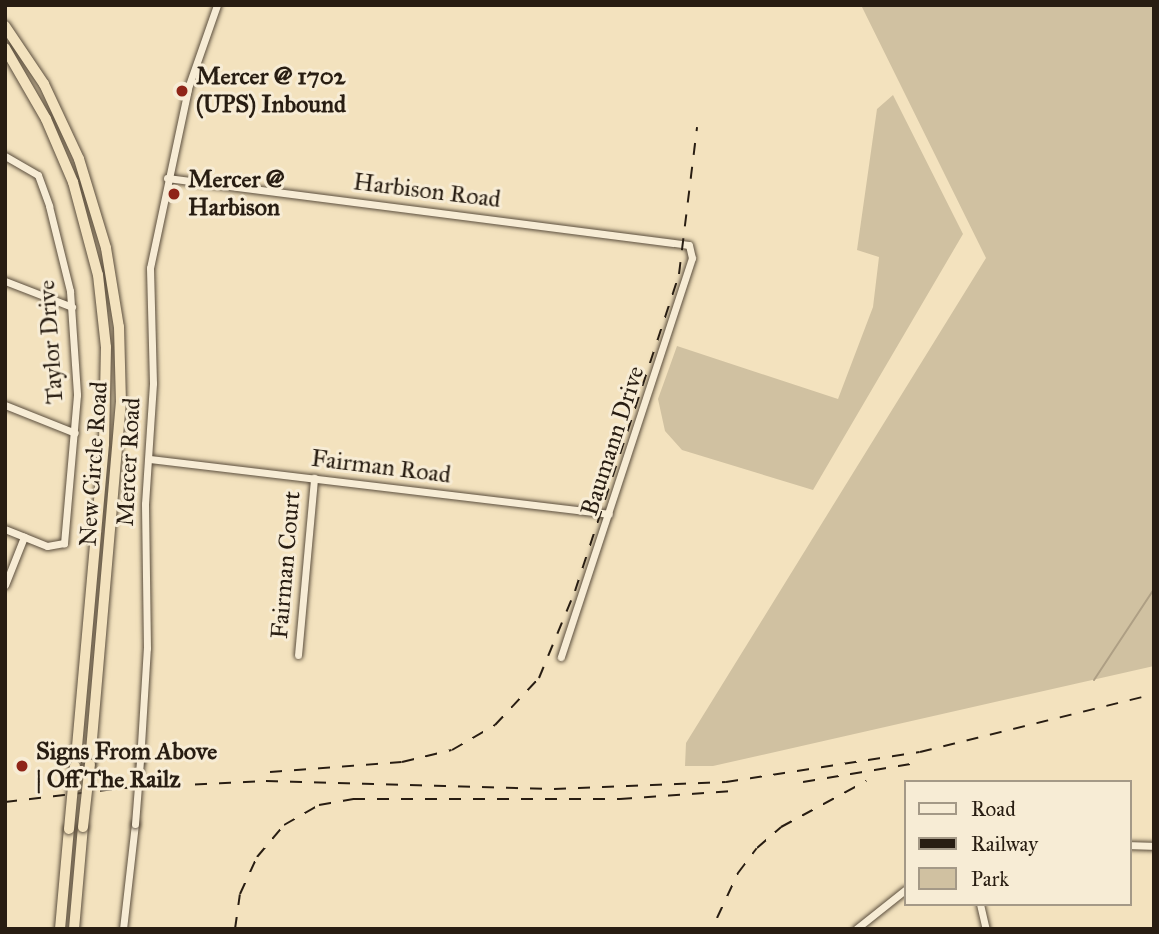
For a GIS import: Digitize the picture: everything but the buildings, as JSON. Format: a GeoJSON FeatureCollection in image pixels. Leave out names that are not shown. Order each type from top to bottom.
{"type":"FeatureCollection","features":[{"type":"Feature","properties":{"kind":"highway","name":"New Circle Road"},"geometry":{"type":"LineString","coordinates":[[5,26],[44,84],[79,159],[106,248],[119,327],[121,401],[74,929]]}},
{"type":"Feature","properties":{"kind":"highway","name":"New Circle Road"},"geometry":{"type":"LineString","coordinates":[[5,48],[46,119],[73,182],[97,275],[106,347],[104,444],[60,929]]}},
{"type":"Feature","properties":{"kind":"street","name":"Mercer Road"},"geometry":{"type":"LineString","coordinates":[[123,929],[135,824],[147,648],[144,533],[149,459],[150,268],[190,79],[217,5]]}},
{"type":"Feature","properties":{"kind":"street","name":"Taylor Drive"},"geometry":{"type":"LineString","coordinates":[[5,156],[30,167],[41,182],[62,252],[72,307],[75,433],[66,536],[60,546],[24,537]]}},
{"type":"Feature","properties":{"kind":"street","name":"Harbison Road"},"geometry":{"type":"LineString","coordinates":[[167,178],[683,242]]}},
{"type":"Feature","properties":{"kind":"street","name":"Baumann Drive"},"geometry":{"type":"LineString","coordinates":[[561,657],[692,258],[692,249],[683,242]]}},
{"type":"Feature","properties":{"kind":"street"},"geometry":{"type":"LineString","coordinates":[[5,281],[72,307]]}},
{"type":"Feature","properties":{"kind":"street"},"geometry":{"type":"LineString","coordinates":[[5,405],[75,433]]}},
{"type":"Feature","properties":{"kind":"street","name":"Fairman Road"},"geometry":{"type":"LineString","coordinates":[[149,459],[609,514]]}},
{"type":"Feature","properties":{"kind":"street","name":"Fairman Court"},"geometry":{"type":"LineString","coordinates":[[298,655],[314,478]]}},
{"type":"Feature","properties":{"kind":"street"},"geometry":{"type":"LineString","coordinates":[[5,529],[24,537],[5,585]]}},
{"type":"Feature","properties":{"kind":"street"},"geometry":{"type":"LineString","coordinates":[[1131,845],[1154,846]]}},
{"type":"Feature","properties":{"kind":"street"},"geometry":{"type":"LineString","coordinates":[[856,929],[904,891]]}},
{"type":"Feature","properties":{"kind":"street"},"geometry":{"type":"LineString","coordinates":[[980,906],[986,929]]}},
{"type":"Feature","properties":{"kind":"green space"},"geometry":{"type":"Polygon","coordinates":[[[861,5],[1154,5],[1154,666],[713,766],[685,766],[686,743],[986,258],[861,5]]]}},
{"type":"Feature","properties":{"kind":"green space"},"geometry":{"type":"Polygon","coordinates":[[[893,95],[963,234],[813,490],[682,450],[665,431],[658,399],[677,346],[838,399],[873,307],[879,257],[857,250],[877,109],[893,95]]]}},
{"type":"Feature","properties":{"kind":"waterway"},"geometry":{"type":"LineString","coordinates":[[1094,680],[1154,589]]}},
{"type":"Feature","properties":{"kind":"railway"},"geometry":{"type":"LineString","coordinates":[[270,772],[402,762],[452,750],[495,725],[539,678],[575,591],[679,274],[697,127]]}},
{"type":"Feature","properties":{"kind":"railway"},"geometry":{"type":"LineString","coordinates":[[5,802],[123,788],[266,781],[554,789],[726,782],[920,752],[1154,694]]}},
{"type":"Feature","properties":{"kind":"railway"},"geometry":{"type":"LineString","coordinates":[[803,782],[911,764]]}},
{"type":"Feature","properties":{"kind":"railway"},"geometry":{"type":"LineString","coordinates":[[717,918],[738,873],[757,848],[781,827],[866,781]]}},
{"type":"Feature","properties":{"kind":"railway"},"geometry":{"type":"LineString","coordinates":[[235,929],[240,894],[257,857],[284,825],[319,805],[353,799],[620,799],[733,791]]}},
{"type":"Feature","properties":{"kind":"place","name":"Mercer @ 1702 (UPS) Inbound"},"geometry":{"type":"Point","coordinates":[182,91]}},
{"type":"Feature","properties":{"kind":"place","name":"Mercer @ Harbison"},"geometry":{"type":"Point","coordinates":[174,194]}},
{"type":"Feature","properties":{"kind":"place","name":"Signs From Above | Off The Railz"},"geometry":{"type":"Point","coordinates":[22,766]}}]}
